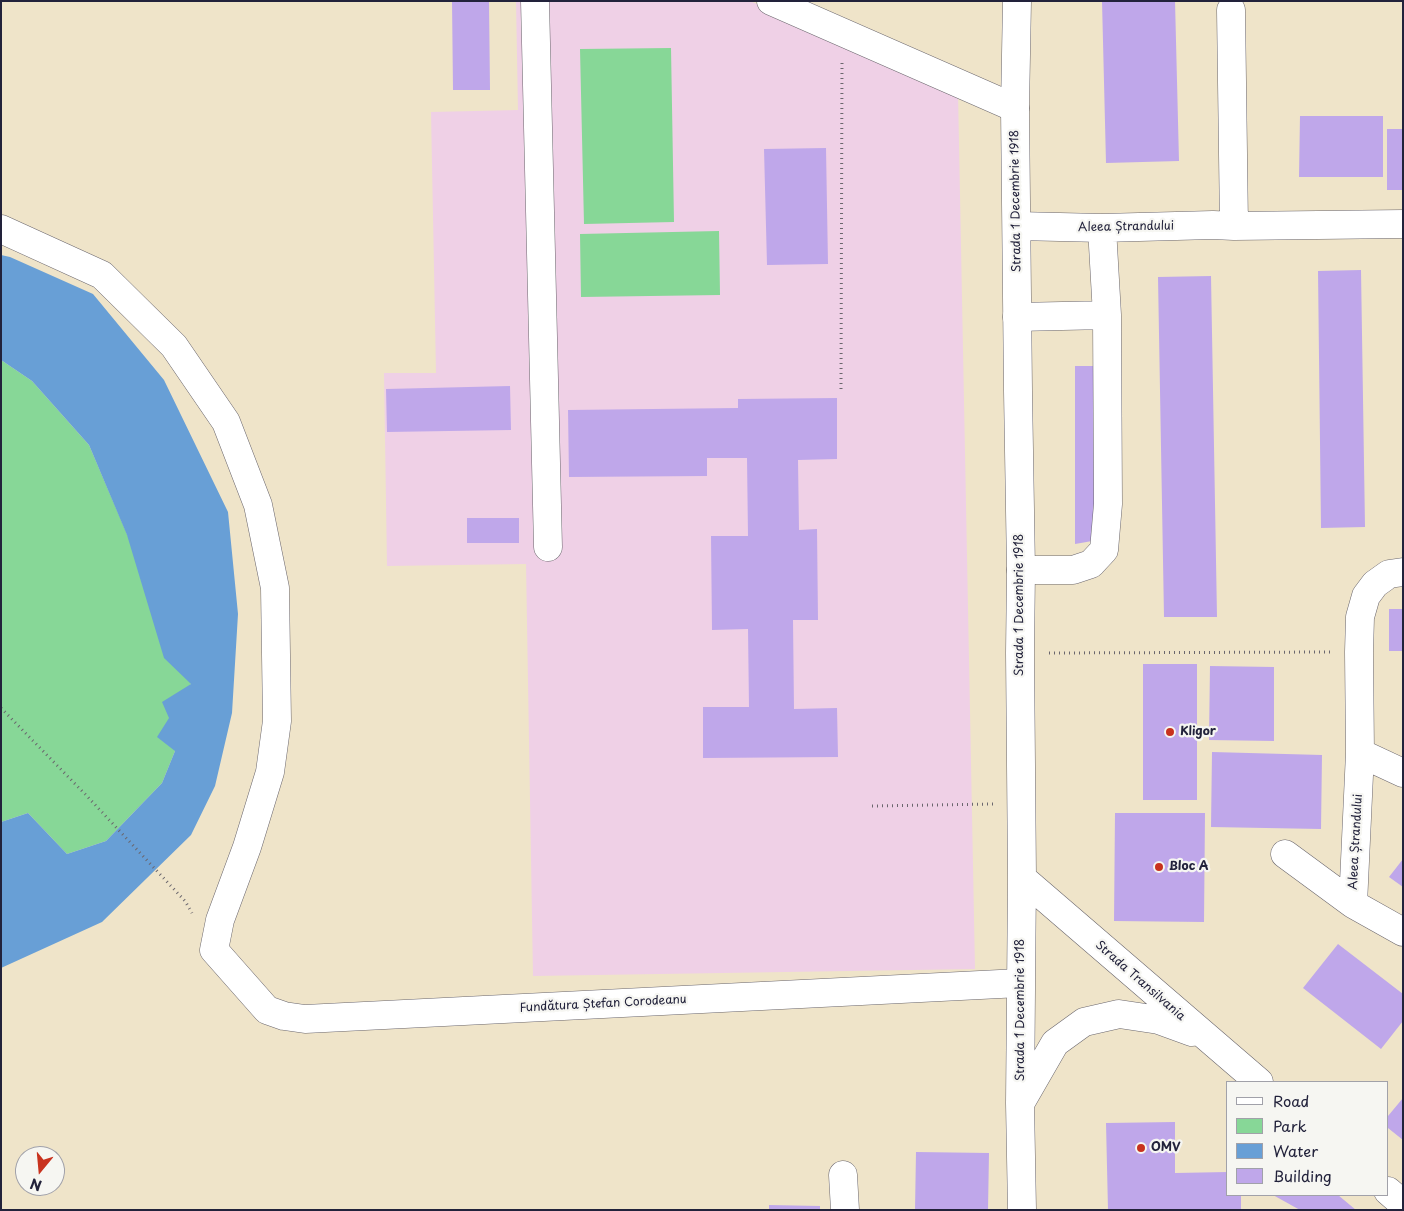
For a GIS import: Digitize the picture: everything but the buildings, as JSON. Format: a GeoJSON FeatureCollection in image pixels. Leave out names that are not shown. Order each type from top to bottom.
{"type":"FeatureCollection","features":[{"type":"Feature","properties":{"kind":"street"},"geometry":{"type":"LineString","coordinates":[[535,1],[548,547]]}},
{"type":"Feature","properties":{"kind":"street"},"geometry":{"type":"LineString","coordinates":[[771,1],[1015,108]]}},
{"type":"Feature","properties":{"kind":"street","name":"Strada 1 Decembrie 1918"},"geometry":{"type":"LineString","coordinates":[[1017,1],[1015,108],[1021,570],[1022,878],[1020,1103],[1022,1210]]}},
{"type":"Feature","properties":{"kind":"street"},"geometry":{"type":"LineString","coordinates":[[1231,10],[1234,226]]}},
{"type":"Feature","properties":{"kind":"street","name":"Aleea Ștrandului"},"geometry":{"type":"LineString","coordinates":[[1017,226],[1102,228],[1213,225],[1403,224]]}},
{"type":"Feature","properties":{"kind":"street"},"geometry":{"type":"LineString","coordinates":[[1021,570],[1073,570],[1091,564],[1104,550],[1108,504],[1107,315],[1102,228]]}},
{"type":"Feature","properties":{"kind":"street","name":"Fundătura Ștefan Corodeanu"},"geometry":{"type":"LineString","coordinates":[[1,229],[102,275],[174,346],[226,422],[258,505],[275,588],[277,721],[270,772],[247,846],[220,920],[214,950],[267,1010],[284,1016],[305,1018],[1020,983]]}},
{"type":"Feature","properties":{"kind":"street"},"geometry":{"type":"LineString","coordinates":[[1017,317],[1107,315]]}},
{"type":"Feature","properties":{"kind":"street","name":"Aleea Ștrandului"},"geometry":{"type":"LineString","coordinates":[[1403,572],[1389,574],[1375,584],[1366,596],[1360,617],[1358,652],[1360,754],[1353,904],[1403,932]]}},
{"type":"Feature","properties":{"kind":"street"},"geometry":{"type":"LineString","coordinates":[[1360,754],[1403,773]]}},
{"type":"Feature","properties":{"kind":"street"},"geometry":{"type":"LineString","coordinates":[[1285,854],[1353,904]]}},
{"type":"Feature","properties":{"kind":"street","name":"Strada Transilvania"},"geometry":{"type":"LineString","coordinates":[[1022,878],[1258,1081]]}},
{"type":"Feature","properties":{"kind":"street"},"geometry":{"type":"LineString","coordinates":[[1020,1103],[1056,1043],[1084,1022],[1119,1014],[1159,1020],[1206,1038]]}},
{"type":"Feature","properties":{"kind":"street"},"geometry":{"type":"LineString","coordinates":[[843,1175],[844,1210]]}},
{"type":"Feature","properties":{"kind":"street"},"geometry":{"type":"LineString","coordinates":[[1389,1192],[1403,1204]]}},
{"type":"Feature","properties":{"kind":"path"},"geometry":{"type":"LineString","coordinates":[[841,389],[842,32]]}},
{"type":"Feature","properties":{"kind":"path"},"geometry":{"type":"LineString","coordinates":[[1020,653],[1358,652]]}},
{"type":"Feature","properties":{"kind":"path"},"geometry":{"type":"LineString","coordinates":[[1,708],[185,901]]}},
{"type":"Feature","properties":{"kind":"path"},"geometry":{"type":"LineString","coordinates":[[872,806],[1021,804]]}},
{"type":"Feature","properties":{"kind":"shaded area"},"geometry":{"type":"Polygon","coordinates":[[[516,1],[750,1],[958,92],[975,969],[533,976],[526,564],[387,566],[384,373],[436,373],[431,112],[518,110],[516,1]]]}},
{"type":"Feature","properties":{"kind":"green space"},"geometry":{"type":"Polygon","coordinates":[[[671,48],[674,222],[584,224],[580,49],[671,48]]]}},
{"type":"Feature","properties":{"kind":"green space"},"geometry":{"type":"Polygon","coordinates":[[[719,231],[720,295],[581,297],[580,234],[719,231]]]}},
{"type":"Feature","properties":{"kind":"green space"},"geometry":{"type":"Polygon","coordinates":[[[1,360],[32,381],[89,445],[191,684],[169,718],[175,751],[162,783],[106,841],[67,854],[28,813],[1,822],[1,360]]]}},
{"type":"Feature","properties":{"kind":"water"},"geometry":{"type":"Polygon","coordinates":[[[1,255],[10,257],[93,294],[164,380],[228,512],[238,614],[232,713],[215,786],[191,835],[102,922],[1,968],[1,822],[28,813],[67,854],[106,841],[162,783],[175,751],[157,737],[169,718],[162,702],[191,684],[164,658],[127,535],[89,445],[32,381],[1,360],[1,255]]]}},
{"type":"Feature","properties":{"kind":"place","name":"Kligor"},"geometry":{"type":"Point","coordinates":[1170,732]}},
{"type":"Feature","properties":{"kind":"place","name":"Bloc A"},"geometry":{"type":"Point","coordinates":[1159,867]}},
{"type":"Feature","properties":{"kind":"place","name":"OMV"},"geometry":{"type":"Point","coordinates":[1141,1148]}}]}
